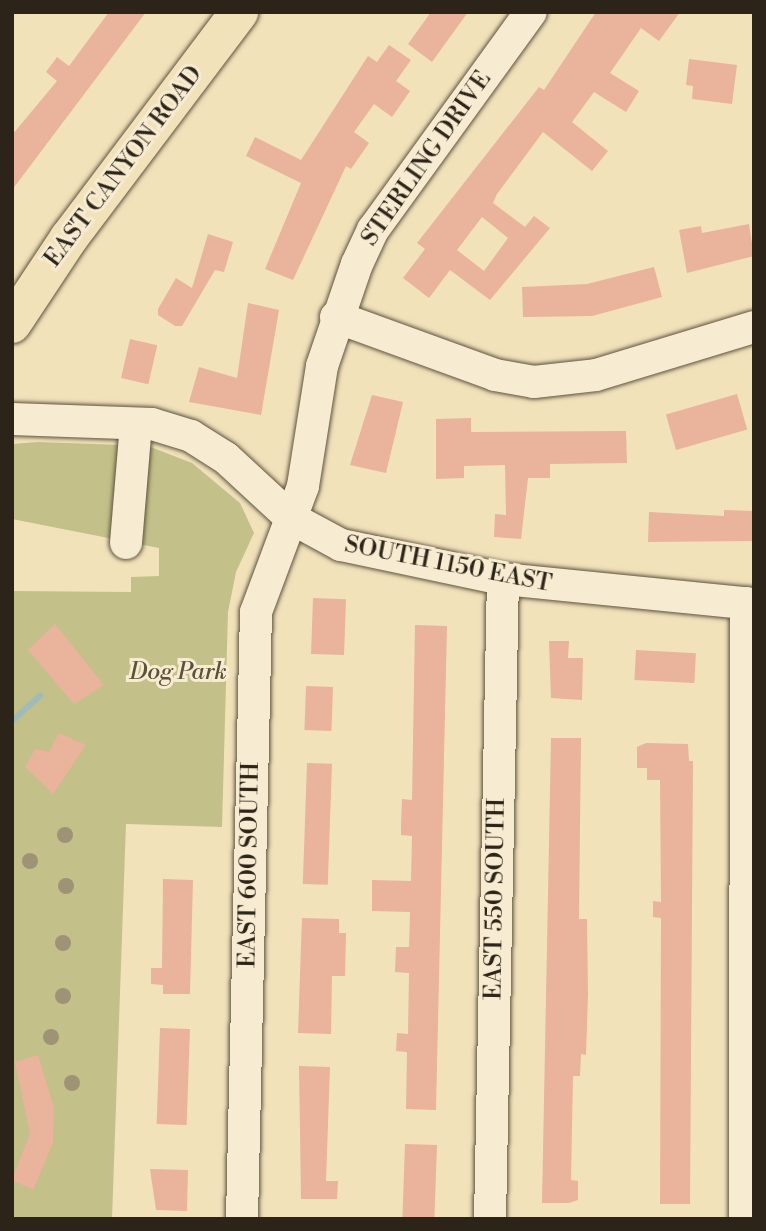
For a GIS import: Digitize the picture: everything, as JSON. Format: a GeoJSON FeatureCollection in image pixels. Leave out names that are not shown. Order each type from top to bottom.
{"type":"FeatureCollection","features":[{"type":"Feature","properties":{"kind":"main road","name":"EAST CANYON ROAD"},"geometry":{"type":"LineString","coordinates":[[12,324],[69,238],[239,12]]}},
{"type":"Feature","properties":{"kind":"street","name":"STERLING DRIVE"},"geometry":{"type":"LineString","coordinates":[[291,518],[303,486],[322,366],[336,317],[373,230],[531,12]]}},
{"type":"Feature","properties":{"kind":"street"},"geometry":{"type":"LineString","coordinates":[[336,317],[495,375],[534,382],[596,374],[754,327]]}},
{"type":"Feature","properties":{"kind":"street","name":"SOUTH 1150 EAST"},"geometry":{"type":"LineString","coordinates":[[12,419],[136,424],[173,429],[210,445],[291,518],[341,545],[503,579],[750,603]]}},
{"type":"Feature","properties":{"kind":"street"},"geometry":{"type":"LineString","coordinates":[[126,543],[136,424]]}},
{"type":"Feature","properties":{"kind":"street","name":"EAST 600 SOUTH"},"geometry":{"type":"LineString","coordinates":[[242,1219],[256,612],[291,518]]}},
{"type":"Feature","properties":{"kind":"street","name":"EAST 550 SOUTH"},"geometry":{"type":"LineString","coordinates":[[490,1219],[503,579]]}},
{"type":"Feature","properties":{"kind":"street"},"geometry":{"type":"LineString","coordinates":[[745,1219],[750,603]]}},
{"type":"Feature","properties":{"kind":"green space","name":"Dog Park"},"geometry":{"type":"Polygon","coordinates":[[[38,442],[148,446],[192,463],[240,503],[254,533],[236,572],[228,612],[222,827],[126,824],[112,1219],[12,1219],[12,591],[131,592],[131,577],[159,576],[159,548],[12,519],[12,444],[38,442]]]}},
{"type":"Feature","properties":{"kind":"building"},"geometry":{"type":"Polygon","coordinates":[[[109,12],[146,12],[12,190],[12,135],[57,81],[46,72],[57,57],[69,66],[109,12]]]}},
{"type":"Feature","properties":{"kind":"building"},"geometry":{"type":"Polygon","coordinates":[[[431,12],[468,12],[432,62],[408,44],[431,12]]]}},
{"type":"Feature","properties":{"kind":"building"},"geometry":{"type":"Polygon","coordinates":[[[596,12],[680,12],[659,41],[641,28],[610,73],[639,91],[626,112],[594,92],[572,122],[608,151],[592,171],[543,132],[497,194],[493,203],[525,227],[534,216],[550,228],[490,300],[450,270],[429,298],[403,278],[425,249],[417,243],[539,87],[544,90],[596,12]],[[482,217],[457,250],[484,271],[508,238],[482,217]]]}},
{"type":"Feature","properties":{"kind":"building"},"geometry":{"type":"Polygon","coordinates":[[[389,45],[411,60],[396,81],[410,91],[392,117],[374,104],[354,132],[369,143],[351,169],[346,166],[293,280],[265,269],[301,183],[246,156],[255,137],[301,160],[368,56],[377,62],[389,45]]]}},
{"type":"Feature","properties":{"kind":"building"},"geometry":{"type":"Polygon","coordinates":[[[689,59],[737,65],[732,104],[692,99],[693,86],[686,85],[689,59]]]}},
{"type":"Feature","properties":{"kind":"building"},"geometry":{"type":"Polygon","coordinates":[[[749,224],[754,256],[687,273],[679,230],[701,226],[702,233],[749,224]]]}},
{"type":"Feature","properties":{"kind":"building"},"geometry":{"type":"Polygon","coordinates":[[[208,234],[233,242],[224,272],[215,270],[182,326],[175,326],[158,315],[158,309],[176,278],[192,288],[208,234]]]}},
{"type":"Feature","properties":{"kind":"building"},"geometry":{"type":"Polygon","coordinates":[[[654,267],[662,297],[592,316],[523,317],[522,287],[587,284],[654,267]]]}},
{"type":"Feature","properties":{"kind":"building"},"geometry":{"type":"Polygon","coordinates":[[[248,303],[279,310],[261,415],[189,402],[199,367],[237,378],[248,303]]]}},
{"type":"Feature","properties":{"kind":"building"},"geometry":{"type":"Polygon","coordinates":[[[130,339],[157,345],[148,384],[121,378],[130,339]]]}},
{"type":"Feature","properties":{"kind":"building"},"geometry":{"type":"Polygon","coordinates":[[[737,394],[747,430],[676,450],[666,414],[737,394]]]}},
{"type":"Feature","properties":{"kind":"building"},"geometry":{"type":"Polygon","coordinates":[[[372,395],[403,402],[386,473],[350,465],[372,395]]]}},
{"type":"Feature","properties":{"kind":"building"},"geometry":{"type":"Polygon","coordinates":[[[471,418],[471,432],[626,431],[627,463],[550,464],[550,478],[528,478],[521,539],[494,537],[495,514],[506,515],[505,465],[464,466],[464,478],[436,479],[436,419],[471,418]]]}},
{"type":"Feature","properties":{"kind":"building"},"geometry":{"type":"Polygon","coordinates":[[[724,510],[754,511],[754,541],[648,542],[649,512],[724,516],[724,510]]]}},
{"type":"Feature","properties":{"kind":"building"},"geometry":{"type":"Polygon","coordinates":[[[313,598],[346,599],[344,655],[311,654],[313,598]]]}},
{"type":"Feature","properties":{"kind":"building"},"geometry":{"type":"Polygon","coordinates":[[[55,624],[104,685],[74,704],[28,650],[55,624]]]}},
{"type":"Feature","properties":{"kind":"building"},"geometry":{"type":"Polygon","coordinates":[[[415,625],[447,626],[436,1110],[406,1109],[407,1052],[396,1051],[397,1033],[408,1034],[409,973],[395,972],[396,947],[409,947],[410,912],[372,911],[372,880],[411,881],[412,836],[401,835],[401,824],[402,799],[412,800],[415,625]]]}},
{"type":"Feature","properties":{"kind":"building"},"geometry":{"type":"Polygon","coordinates":[[[549,641],[569,641],[568,658],[583,658],[582,700],[551,698],[549,641]]]}},
{"type":"Feature","properties":{"kind":"building"},"geometry":{"type":"Polygon","coordinates":[[[636,650],[696,653],[694,683],[634,680],[636,650]]]}},
{"type":"Feature","properties":{"kind":"building"},"geometry":{"type":"Polygon","coordinates":[[[306,686],[333,687],[331,731],[304,730],[306,686]]]}},
{"type":"Feature","properties":{"kind":"building"},"geometry":{"type":"Polygon","coordinates":[[[59,733],[86,745],[53,794],[25,767],[35,749],[49,752],[59,733]]]}},
{"type":"Feature","properties":{"kind":"building"},"geometry":{"type":"Polygon","coordinates":[[[551,738],[581,738],[579,919],[587,919],[588,994],[586,1055],[581,1054],[580,1076],[573,1076],[571,1180],[578,1181],[578,1200],[569,1203],[542,1203],[551,738]]]}},
{"type":"Feature","properties":{"kind":"building"},"geometry":{"type":"Polygon","coordinates":[[[646,743],[688,744],[689,761],[693,761],[690,1204],[660,1204],[661,918],[653,917],[653,901],[661,902],[660,780],[647,780],[647,768],[637,768],[637,747],[646,743]]]}},
{"type":"Feature","properties":{"kind":"building"},"geometry":{"type":"Polygon","coordinates":[[[307,763],[332,764],[328,885],[303,884],[307,763]]]}},
{"type":"Feature","properties":{"kind":"building"},"geometry":{"type":"Polygon","coordinates":[[[163,879],[193,880],[190,994],[163,994],[163,985],[151,984],[151,968],[162,968],[163,879]]]}},
{"type":"Feature","properties":{"kind":"building"},"geometry":{"type":"Polygon","coordinates":[[[302,918],[339,919],[339,933],[346,933],[345,976],[332,976],[331,1034],[298,1033],[302,918]]]}},
{"type":"Feature","properties":{"kind":"building"},"geometry":{"type":"Polygon","coordinates":[[[160,1028],[190,1029],[187,1125],[157,1124],[160,1028]]]}},
{"type":"Feature","properties":{"kind":"building"},"geometry":{"type":"Polygon","coordinates":[[[38,1055],[54,1108],[53,1143],[33,1190],[12,1180],[30,1133],[15,1062],[38,1055]]]}},
{"type":"Feature","properties":{"kind":"building"},"geometry":{"type":"Polygon","coordinates":[[[299,1066],[330,1067],[326,1181],[338,1181],[337,1199],[301,1199],[299,1066]]]}},
{"type":"Feature","properties":{"kind":"building"},"geometry":{"type":"Polygon","coordinates":[[[405,1144],[437,1145],[434,1219],[402,1219],[405,1144]]]}},
{"type":"Feature","properties":{"kind":"building"},"geometry":{"type":"Polygon","coordinates":[[[150,1169],[188,1170],[187,1211],[156,1210],[150,1169]]]}},
{"type":"Feature","properties":{"kind":"waterway"},"geometry":{"type":"LineString","coordinates":[[12,721],[40,696]]}}]}
